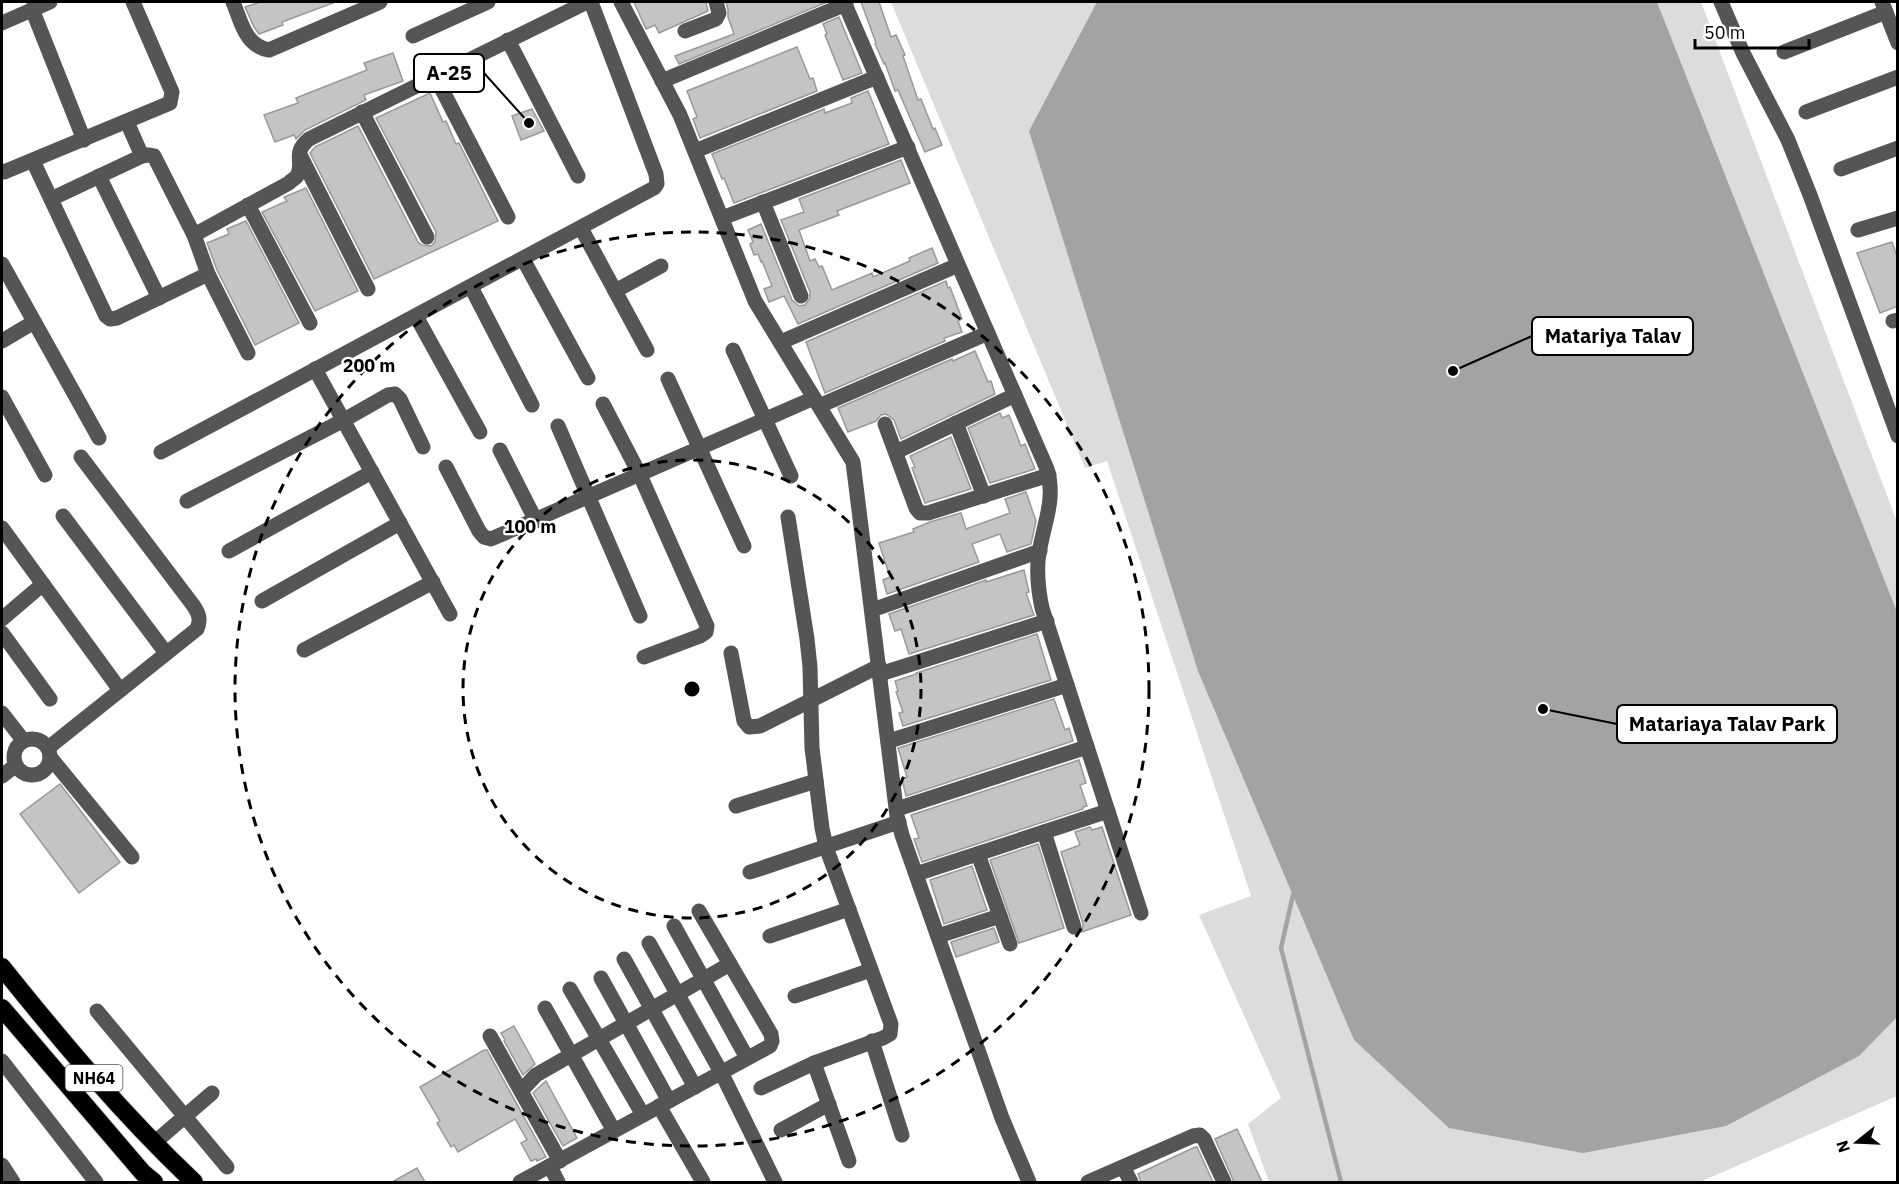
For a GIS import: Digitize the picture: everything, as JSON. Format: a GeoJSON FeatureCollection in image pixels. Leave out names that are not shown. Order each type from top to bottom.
{"type":"FeatureCollection","features":[{"type":"Feature","properties":{"kind":"highway","name":"NH64"},"geometry":{"type":"LineString","coordinates":[[2,967],[96,1080],[154,1143],[194,1182]]}},
{"type":"Feature","properties":{"kind":"highway","name":"NH64"},"geometry":{"type":"LineString","coordinates":[[2,1008],[154,1182]]}},
{"type":"Feature","properties":{"kind":"street"},"geometry":{"type":"LineString","coordinates":[[2,23],[50,2]]}},
{"type":"Feature","properties":{"kind":"street"},"geometry":{"type":"LineString","coordinates":[[2,171],[33,161],[170,103],[172,98],[170,87],[133,2]]}},
{"type":"Feature","properties":{"kind":"street"},"geometry":{"type":"LineString","coordinates":[[233,2],[253,44],[261,49],[269,50],[380,2]]}},
{"type":"Feature","properties":{"kind":"street"},"geometry":{"type":"LineString","coordinates":[[413,36],[488,2]]}},
{"type":"Feature","properties":{"kind":"street"},"geometry":{"type":"LineString","coordinates":[[161,452],[649,191],[657,184],[657,179],[589,2],[309,139],[302,145],[299,153],[297,176],[289,183],[194,235]]}},
{"type":"Feature","properties":{"kind":"street"},"geometry":{"type":"LineString","coordinates":[[621,2],[680,115],[755,301],[853,462],[898,815],[916,874],[1002,1118],[1029,1182]]}},
{"type":"Feature","properties":{"kind":"street"},"geometry":{"type":"LineString","coordinates":[[685,31],[716,19],[719,13],[716,2]]}},
{"type":"Feature","properties":{"kind":"street"},"geometry":{"type":"LineString","coordinates":[[1721,2],[1743,53],[1788,140],[1898,436]]}},
{"type":"Feature","properties":{"kind":"street"},"geometry":{"type":"LineString","coordinates":[[662,81],[845,3],[1049,475],[1051,496],[1038,563],[1040,598],[1142,913]]}},
{"type":"Feature","properties":{"kind":"street"},"geometry":{"type":"LineString","coordinates":[[33,9],[84,140]]}},
{"type":"Feature","properties":{"kind":"street"},"geometry":{"type":"LineString","coordinates":[[1784,52],[1889,13],[1898,42]]}},
{"type":"Feature","properties":{"kind":"street"},"geometry":{"type":"LineString","coordinates":[[508,40],[578,176]]}},
{"type":"Feature","properties":{"kind":"street"},"geometry":{"type":"LineString","coordinates":[[435,76],[508,217]]}},
{"type":"Feature","properties":{"kind":"street"},"geometry":{"type":"LineString","coordinates":[[695,151],[878,77]]}},
{"type":"Feature","properties":{"kind":"street"},"geometry":{"type":"LineString","coordinates":[[1806,112],[1898,77]]}},
{"type":"Feature","properties":{"kind":"street"},"geometry":{"type":"LineString","coordinates":[[363,112],[427,237]]}},
{"type":"Feature","properties":{"kind":"street"},"geometry":{"type":"LineString","coordinates":[[127,122],[142,156]]}},
{"type":"Feature","properties":{"kind":"street"},"geometry":{"type":"LineString","coordinates":[[722,218],[908,147]]}},
{"type":"Feature","properties":{"kind":"street"},"geometry":{"type":"LineString","coordinates":[[1841,169],[1898,148]]}},
{"type":"Feature","properties":{"kind":"street"},"geometry":{"type":"LineString","coordinates":[[299,153],[368,289]]}},
{"type":"Feature","properties":{"kind":"street"},"geometry":{"type":"LineString","coordinates":[[51,199],[142,156],[152,155],[157,159],[194,235],[208,274],[248,353]]}},
{"type":"Feature","properties":{"kind":"street"},"geometry":{"type":"LineString","coordinates":[[33,161],[106,316],[110,319],[117,318],[208,274]]}},
{"type":"Feature","properties":{"kind":"street"},"geometry":{"type":"LineString","coordinates":[[99,176],[159,298]]}},
{"type":"Feature","properties":{"kind":"street"},"geometry":{"type":"LineString","coordinates":[[763,202],[801,296]]}},
{"type":"Feature","properties":{"kind":"street"},"geometry":{"type":"LineString","coordinates":[[249,205],[310,323]]}},
{"type":"Feature","properties":{"kind":"street"},"geometry":{"type":"LineString","coordinates":[[1858,231],[1898,218]]}},
{"type":"Feature","properties":{"kind":"street"},"geometry":{"type":"LineString","coordinates":[[581,228],[647,350]]}},
{"type":"Feature","properties":{"kind":"street"},"geometry":{"type":"LineString","coordinates":[[523,259],[588,378]]}},
{"type":"Feature","properties":{"kind":"street"},"geometry":{"type":"LineString","coordinates":[[2,264],[99,438]]}},
{"type":"Feature","properties":{"kind":"street"},"geometry":{"type":"LineString","coordinates":[[781,342],[958,265]]}},
{"type":"Feature","properties":{"kind":"street"},"geometry":{"type":"LineString","coordinates":[[615,291],[661,266]]}},
{"type":"Feature","properties":{"kind":"street"},"geometry":{"type":"LineString","coordinates":[[471,286],[532,405]]}},
{"type":"Feature","properties":{"kind":"street"},"geometry":{"type":"LineString","coordinates":[[416,315],[480,432]]}},
{"type":"Feature","properties":{"kind":"street"},"geometry":{"type":"LineString","coordinates":[[2,341],[34,322]]}},
{"type":"Feature","properties":{"kind":"street"},"geometry":{"type":"LineString","coordinates":[[446,467],[479,531],[484,537],[491,539],[765,420],[817,402],[988,333]]}},
{"type":"Feature","properties":{"kind":"street"},"geometry":{"type":"LineString","coordinates":[[733,350],[791,476]]}},
{"type":"Feature","properties":{"kind":"street"},"geometry":{"type":"LineString","coordinates":[[315,369],[450,614]]}},
{"type":"Feature","properties":{"kind":"street"},"geometry":{"type":"LineString","coordinates":[[668,379],[744,546]]}},
{"type":"Feature","properties":{"kind":"street"},"geometry":{"type":"LineString","coordinates":[[187,501],[395,394],[400,399],[423,447]]}},
{"type":"Feature","properties":{"kind":"street"},"geometry":{"type":"LineString","coordinates":[[896,452],[1015,395]]}},
{"type":"Feature","properties":{"kind":"street"},"geometry":{"type":"LineString","coordinates":[[2,397],[45,476]]}},
{"type":"Feature","properties":{"kind":"street"},"geometry":{"type":"LineString","coordinates":[[603,404],[640,475],[707,626],[706,632],[700,636],[644,657]]}},
{"type":"Feature","properties":{"kind":"street"},"geometry":{"type":"LineString","coordinates":[[885,423],[916,508],[920,513],[927,513],[1049,475]]}},
{"type":"Feature","properties":{"kind":"street"},"geometry":{"type":"LineString","coordinates":[[956,423],[984,496]]}},
{"type":"Feature","properties":{"kind":"street"},"geometry":{"type":"LineString","coordinates":[[558,426],[640,616]]}},
{"type":"Feature","properties":{"kind":"street"},"geometry":{"type":"LineString","coordinates":[[500,450],[536,521]]}},
{"type":"Feature","properties":{"kind":"street"},"geometry":{"type":"LineString","coordinates":[[81,457],[198,613],[200,621],[197,629],[120,690],[49,753],[47,766],[40,773],[31,775],[22,772],[16,765],[14,756],[16,747],[23,740],[33,738],[42,741],[49,753],[132,857]]}},
{"type":"Feature","properties":{"kind":"street"},"geometry":{"type":"LineString","coordinates":[[229,550],[372,472]]}},
{"type":"Feature","properties":{"kind":"street"},"geometry":{"type":"LineString","coordinates":[[63,516],[166,653]]}},
{"type":"Feature","properties":{"kind":"street"},"geometry":{"type":"LineString","coordinates":[[762,1088],[814,1063],[890,1034],[891,1024],[826,847],[812,748],[807,639],[788,517]]}},
{"type":"Feature","properties":{"kind":"street"},"geometry":{"type":"LineString","coordinates":[[262,600],[400,523]]}},
{"type":"Feature","properties":{"kind":"street"},"geometry":{"type":"LineString","coordinates":[[2,528],[120,690]]}},
{"type":"Feature","properties":{"kind":"street"},"geometry":{"type":"LineString","coordinates":[[872,610],[1040,551]]}},
{"type":"Feature","properties":{"kind":"street"},"geometry":{"type":"LineString","coordinates":[[304,650],[433,582]]}},
{"type":"Feature","properties":{"kind":"street"},"geometry":{"type":"LineString","coordinates":[[2,620],[43,584]]}},
{"type":"Feature","properties":{"kind":"street"},"geometry":{"type":"LineString","coordinates":[[731,652],[744,722],[749,727],[760,726],[880,670],[1047,621]]}},
{"type":"Feature","properties":{"kind":"street"},"geometry":{"type":"LineString","coordinates":[[2,633],[50,699]]}},
{"type":"Feature","properties":{"kind":"street"},"geometry":{"type":"LineString","coordinates":[[889,741],[1067,685]]}},
{"type":"Feature","properties":{"kind":"street"},"geometry":{"type":"LineString","coordinates":[[2,713],[23,740]]}},
{"type":"Feature","properties":{"kind":"street"},"geometry":{"type":"LineString","coordinates":[[750,872],[826,847],[898,815],[1087,747]]}},
{"type":"Feature","properties":{"kind":"street"},"geometry":{"type":"LineString","coordinates":[[2,776],[16,765]]}},
{"type":"Feature","properties":{"kind":"street"},"geometry":{"type":"LineString","coordinates":[[736,806],[816,781]]}},
{"type":"Feature","properties":{"kind":"street"},"geometry":{"type":"LineString","coordinates":[[916,874],[1108,811]]}},
{"type":"Feature","properties":{"kind":"street"},"geometry":{"type":"LineString","coordinates":[[1044,832],[1074,927]]}},
{"type":"Feature","properties":{"kind":"street"},"geometry":{"type":"LineString","coordinates":[[978,854],[1010,944]]}},
{"type":"Feature","properties":{"kind":"street"},"geometry":{"type":"LineString","coordinates":[[771,936],[849,909]]}},
{"type":"Feature","properties":{"kind":"street"},"geometry":{"type":"LineString","coordinates":[[520,1182],[770,1046],[771,1034],[699,910]]}},
{"type":"Feature","properties":{"kind":"street"},"geometry":{"type":"LineString","coordinates":[[938,936],[1000,916]]}},
{"type":"Feature","properties":{"kind":"street"},"geometry":{"type":"LineString","coordinates":[[674,926],[747,1058]]}},
{"type":"Feature","properties":{"kind":"street"},"geometry":{"type":"LineString","coordinates":[[649,943],[721,1072],[775,1182]]}},
{"type":"Feature","properties":{"kind":"street"},"geometry":{"type":"LineString","coordinates":[[624,959],[695,1086]]}},
{"type":"Feature","properties":{"kind":"street"},"geometry":{"type":"LineString","coordinates":[[521,1091],[536,1076],[730,964]]}},
{"type":"Feature","properties":{"kind":"street"},"geometry":{"type":"LineString","coordinates":[[795,996],[871,970]]}},
{"type":"Feature","properties":{"kind":"street"},"geometry":{"type":"LineString","coordinates":[[601,978],[703,1182]]}},
{"type":"Feature","properties":{"kind":"street"},"geometry":{"type":"LineString","coordinates":[[570,989],[643,1115]]}},
{"type":"Feature","properties":{"kind":"street"},"geometry":{"type":"LineString","coordinates":[[545,1008],[614,1131]]}},
{"type":"Feature","properties":{"kind":"street"},"geometry":{"type":"LineString","coordinates":[[97,1011],[226,1167]]}},
{"type":"Feature","properties":{"kind":"street"},"geometry":{"type":"LineString","coordinates":[[490,1036],[521,1091],[555,1163],[558,1182]]}},
{"type":"Feature","properties":{"kind":"street"},"geometry":{"type":"LineString","coordinates":[[872,1041],[902,1135]]}},
{"type":"Feature","properties":{"kind":"street"},"geometry":{"type":"LineString","coordinates":[[2,1061],[96,1182]]}},
{"type":"Feature","properties":{"kind":"street"},"geometry":{"type":"LineString","coordinates":[[814,1063],[849,1161]]}},
{"type":"Feature","properties":{"kind":"street"},"geometry":{"type":"LineString","coordinates":[[154,1143],[212,1093]]}},
{"type":"Feature","properties":{"kind":"street"},"geometry":{"type":"LineString","coordinates":[[781,1130],[829,1104]]}},
{"type":"Feature","properties":{"kind":"street"},"geometry":{"type":"LineString","coordinates":[[1088,1182],[1200,1135],[1224,1182]]}},
{"type":"Feature","properties":{"kind":"street"},"geometry":{"type":"LineString","coordinates":[[2,1165],[13,1182]]}},
{"type":"Feature","properties":{"kind":"street"},"geometry":{"type":"LineString","coordinates":[[1124,1167],[1131,1182]]}},
{"type":"Feature","properties":{"kind":"shaded area"},"geometry":{"type":"Polygon","coordinates":[[[891,2],[1701,2],[1897,522],[1897,1096],[1700,1182],[1269,1182],[1248,1124],[1281,1098],[1199,915],[1251,896],[1107,461],[1085,468],[891,2]]]}},
{"type":"Feature","properties":{"kind":"shaded area"},"geometry":{"type":"Polygon","coordinates":[[[1097,2],[1657,2],[1897,612],[1897,1017],[1859,1056],[1726,1126],[1583,1153],[1449,1128],[1354,1040],[1198,671],[1029,131],[1097,2]]]}},
{"type":"Feature","properties":{"kind":"building"},"geometry":{"type":"Polygon","coordinates":[[[261,2],[333,3],[282,22],[283,25],[259,34],[245,7],[261,2]]]}},
{"type":"Feature","properties":{"kind":"building"},"geometry":{"type":"Polygon","coordinates":[[[634,2],[706,2],[708,11],[659,33],[655,25],[646,29],[634,2]]]}},
{"type":"Feature","properties":{"kind":"building"},"geometry":{"type":"Polygon","coordinates":[[[726,2],[827,2],[679,64],[675,56],[734,34],[726,2]]]}},
{"type":"Feature","properties":{"kind":"building"},"geometry":{"type":"Polygon","coordinates":[[[861,2],[879,2],[891,37],[896,35],[905,55],[903,56],[918,100],[921,99],[942,145],[925,152],[898,90],[895,91],[875,44],[861,2]]]}},
{"type":"Feature","properties":{"kind":"building"},"geometry":{"type":"Polygon","coordinates":[[[839,17],[862,73],[843,80],[825,35],[827,34],[823,24],[839,17]]]}},
{"type":"Feature","properties":{"kind":"building"},"geometry":{"type":"Polygon","coordinates":[[[797,47],[817,91],[700,138],[693,119],[697,117],[687,91],[797,47]]]}},
{"type":"Feature","properties":{"kind":"building"},"geometry":{"type":"Polygon","coordinates":[[[393,53],[403,81],[364,95],[366,100],[305,130],[296,139],[294,135],[275,142],[264,115],[298,103],[296,98],[367,70],[364,63],[393,53]]]}},
{"type":"Feature","properties":{"kind":"building"},"geometry":{"type":"Polygon","coordinates":[[[868,91],[889,144],[734,203],[712,154],[824,109],[825,113],[852,103],[851,98],[868,91]]]}},
{"type":"Feature","properties":{"kind":"building"},"geometry":{"type":"Polygon","coordinates":[[[430,93],[443,122],[446,121],[456,144],[459,143],[498,221],[374,279],[310,153],[315,147],[358,126],[418,242],[431,246],[435,242],[436,232],[376,118],[430,93]]]}},
{"type":"Feature","properties":{"kind":"building"},"geometry":{"type":"Polygon","coordinates":[[[532,109],[544,131],[521,140],[512,116],[532,109]]]}},
{"type":"Feature","properties":{"kind":"building"},"geometry":{"type":"Polygon","coordinates":[[[901,160],[910,183],[837,211],[839,215],[799,230],[810,261],[815,259],[819,267],[822,266],[832,290],[872,273],[873,277],[910,261],[909,258],[932,248],[938,263],[798,324],[784,296],[769,302],[764,289],[772,286],[758,254],[754,255],[750,244],[753,242],[748,230],[761,224],[792,300],[799,306],[805,305],[810,298],[810,292],[781,220],[804,212],[799,199],[901,160]]]}},
{"type":"Feature","properties":{"kind":"building"},"geometry":{"type":"Polygon","coordinates":[[[306,188],[358,291],[315,311],[262,212],[287,201],[284,197],[306,188]]]}},
{"type":"Feature","properties":{"kind":"building"},"geometry":{"type":"Polygon","coordinates":[[[246,221],[299,323],[255,345],[217,270],[207,243],[229,234],[227,229],[246,221]]]}},
{"type":"Feature","properties":{"kind":"building"},"geometry":{"type":"Polygon","coordinates":[[[1892,242],[1898,259],[1898,306],[1880,313],[1857,253],[1892,242]]]}},
{"type":"Feature","properties":{"kind":"building"},"geometry":{"type":"Polygon","coordinates":[[[946,281],[962,319],[958,321],[962,332],[944,338],[945,341],[825,393],[806,342],[946,281]]]}},
{"type":"Feature","properties":{"kind":"building"},"geometry":{"type":"Polygon","coordinates":[[[975,351],[988,382],[991,381],[995,394],[901,439],[894,420],[886,414],[881,415],[876,421],[848,432],[838,408],[975,351]]]}},
{"type":"Feature","properties":{"kind":"building"},"geometry":{"type":"Polygon","coordinates":[[[1000,413],[1002,418],[1009,415],[1021,446],[1025,444],[1035,469],[990,483],[968,428],[1000,413]]]}},
{"type":"Feature","properties":{"kind":"building"},"geometry":{"type":"Polygon","coordinates":[[[951,437],[971,489],[925,503],[910,456],[951,437]]]}},
{"type":"Feature","properties":{"kind":"building"},"geometry":{"type":"Polygon","coordinates":[[[1026,492],[1036,521],[1031,544],[1007,552],[1000,534],[972,544],[979,562],[887,594],[883,580],[890,577],[879,543],[914,532],[913,529],[930,522],[961,513],[966,529],[1010,513],[1005,499],[1026,492]]]}},
{"type":"Feature","properties":{"kind":"building"},"geometry":{"type":"Polygon","coordinates":[[[1024,570],[1029,592],[1026,593],[1034,615],[909,654],[901,629],[895,631],[889,614],[986,580],[986,582],[1024,570]]]}},
{"type":"Feature","properties":{"kind":"building"},"geometry":{"type":"Polygon","coordinates":[[[1037,634],[1051,680],[903,726],[899,713],[903,712],[895,681],[1037,634]]]}},
{"type":"Feature","properties":{"kind":"building"},"geometry":{"type":"Polygon","coordinates":[[[1054,699],[1065,730],[1069,728],[1073,741],[906,796],[902,779],[907,777],[898,748],[1054,699]]]}},
{"type":"Feature","properties":{"kind":"building"},"geometry":{"type":"Polygon","coordinates":[[[1079,760],[1086,783],[1080,785],[1087,806],[1083,809],[922,862],[914,839],[919,838],[911,815],[1079,760]]]}},
{"type":"Feature","properties":{"kind":"building"},"geometry":{"type":"Polygon","coordinates":[[[60,784],[120,862],[79,893],[20,814],[60,784]]]}},
{"type":"Feature","properties":{"kind":"building"},"geometry":{"type":"Polygon","coordinates":[[[1090,827],[1092,830],[1102,827],[1131,915],[1082,932],[1083,924],[1061,852],[1080,845],[1075,832],[1090,827]]]}},
{"type":"Feature","properties":{"kind":"building"},"geometry":{"type":"Polygon","coordinates":[[[1038,844],[1064,928],[1019,943],[990,860],[1038,844]]]}},
{"type":"Feature","properties":{"kind":"building"},"geometry":{"type":"Polygon","coordinates":[[[972,866],[987,910],[944,924],[930,880],[972,866]]]}},
{"type":"Feature","properties":{"kind":"building"},"geometry":{"type":"Polygon","coordinates":[[[994,928],[999,942],[956,957],[951,942],[994,928]]]}},
{"type":"Feature","properties":{"kind":"building"},"geometry":{"type":"Polygon","coordinates":[[[514,1026],[535,1064],[523,1075],[501,1033],[514,1026]]]}},
{"type":"Feature","properties":{"kind":"building"},"geometry":{"type":"Polygon","coordinates":[[[487,1050],[546,1157],[531,1161],[521,1143],[527,1140],[515,1119],[458,1152],[454,1145],[451,1147],[437,1123],[440,1121],[420,1087],[487,1050]]]}},
{"type":"Feature","properties":{"kind":"building"},"geometry":{"type":"Polygon","coordinates":[[[546,1081],[577,1138],[563,1146],[533,1093],[546,1081]]]}},
{"type":"Feature","properties":{"kind":"building"},"geometry":{"type":"Polygon","coordinates":[[[1237,1129],[1262,1182],[1234,1182],[1215,1139],[1237,1129]]]}},
{"type":"Feature","properties":{"kind":"building"},"geometry":{"type":"Polygon","coordinates":[[[1195,1147],[1213,1182],[1141,1182],[1138,1174],[1195,1147]]]}},
{"type":"Feature","properties":{"kind":"building"},"geometry":{"type":"Polygon","coordinates":[[[417,1168],[425,1182],[392,1182],[417,1168]]]}},
{"type":"Feature","properties":{"kind":"waterway"},"geometry":{"type":"LineString","coordinates":[[1293,895],[1281,948],[1341,1182]]}},
{"type":"Feature","properties":{"kind":"place","name":"A-25"},"geometry":{"type":"Point","coordinates":[529,123]}},
{"type":"Feature","properties":{"kind":"place","name":"Matariya Talav"},"geometry":{"type":"Point","coordinates":[1453,371]}},
{"type":"Feature","properties":{"kind":"place","name":"Matariaya Talav Park"},"geometry":{"type":"Point","coordinates":[1543,709]}}]}
